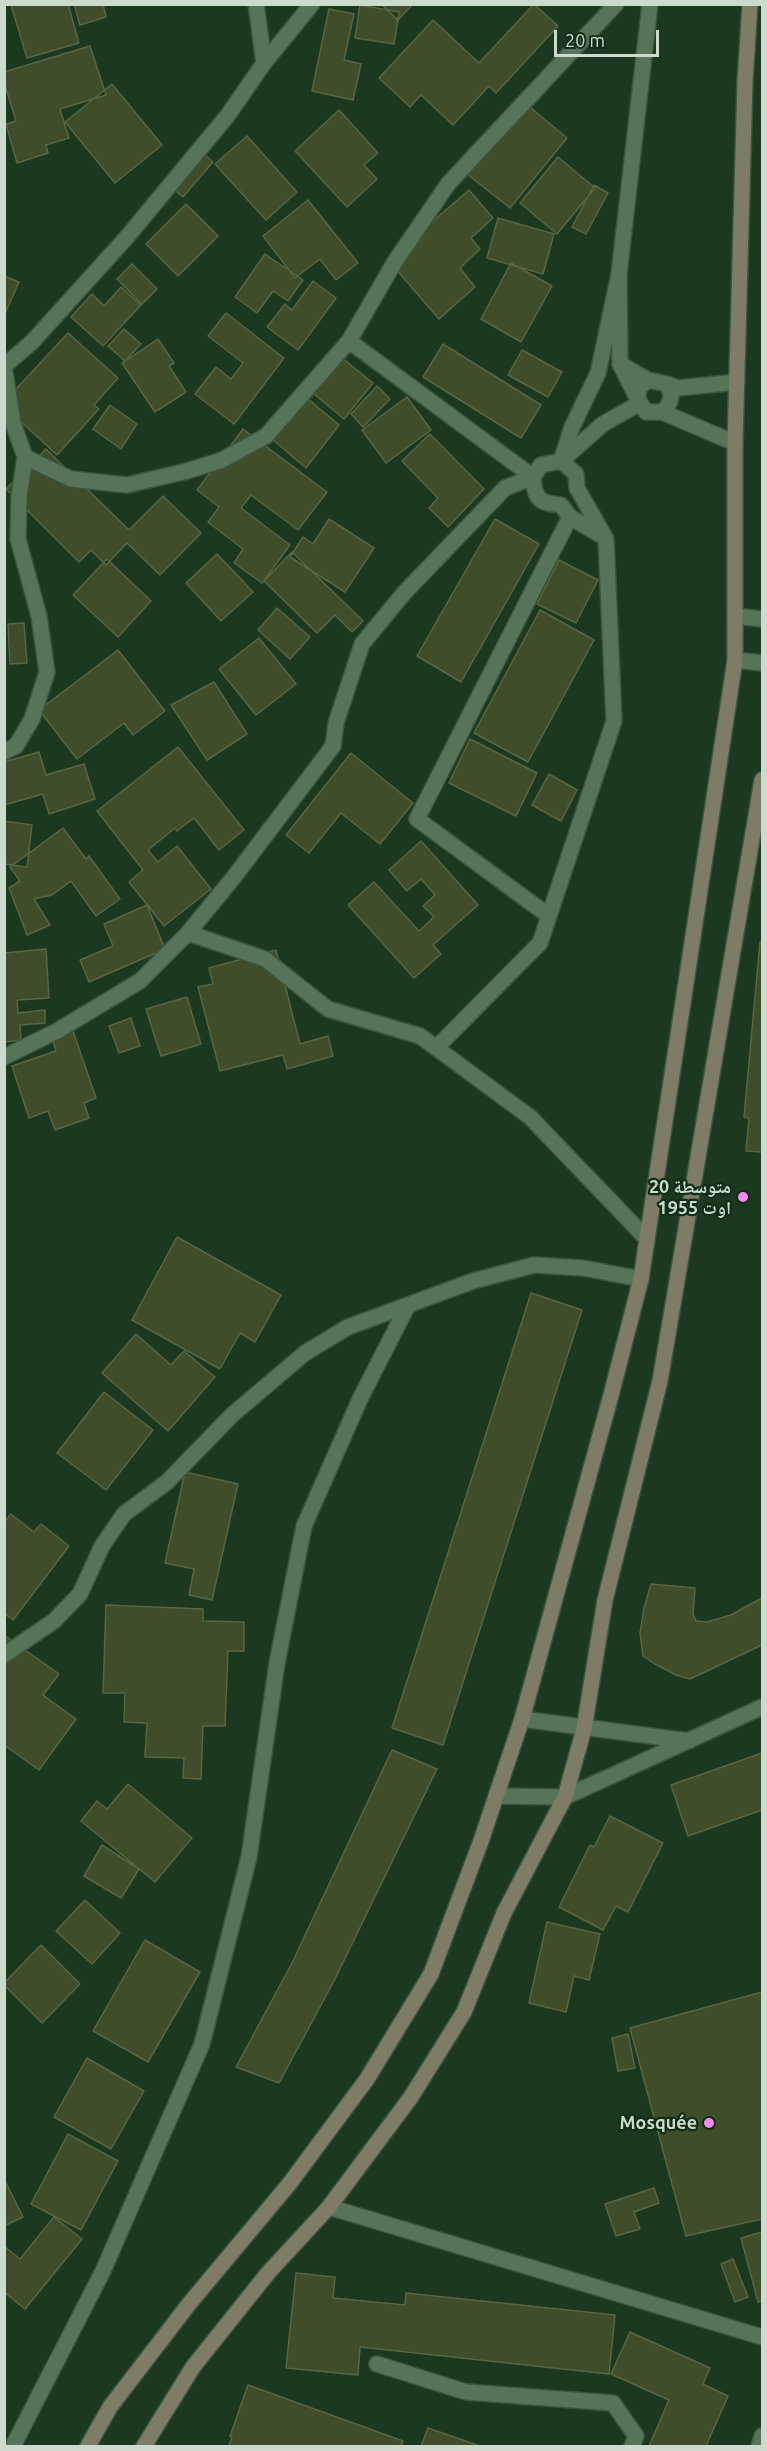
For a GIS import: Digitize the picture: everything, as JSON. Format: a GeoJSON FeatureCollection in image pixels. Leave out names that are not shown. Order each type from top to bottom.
{"type":"FeatureCollection","features":[{"type":"Feature","properties":{"kind":"main road"},"geometry":{"type":"LineString","coordinates":[[88,2446],[110,2407],[189,2304],[290,2183],[367,2079],[431,1974],[522,1719],[641,1279],[735,660],[735,443],[745,81],[750,4]]}},
{"type":"Feature","properties":{"kind":"main road"},"geometry":{"type":"LineString","coordinates":[[144,2446],[193,2367],[268,2273],[329,2207],[411,2097],[464,2012],[504,1913],[565,1797],[584,1729],[605,1600],[660,1381],[762,780]]}},
{"type":"Feature","properties":{"kind":"street"},"geometry":{"type":"LineString","coordinates":[[256,4],[264,63]]}},
{"type":"Feature","properties":{"kind":"street"},"geometry":{"type":"LineString","coordinates":[[4,752],[16,746],[32,719],[47,672],[39,616],[18,539],[19,496],[25,457],[9,423],[4,366],[32,342],[127,237],[228,115],[264,63],[312,4]]}},
{"type":"Feature","properties":{"kind":"street"},"geometry":{"type":"LineString","coordinates":[[25,457],[71,479],[127,485],[188,471],[222,460],[266,436],[349,341],[394,263],[448,184],[616,4]]}},
{"type":"Feature","properties":{"kind":"street"},"geometry":{"type":"LineString","coordinates":[[561,461],[572,427],[598,373],[619,274],[651,4]]}},
{"type":"Feature","properties":{"kind":"street"},"geometry":{"type":"LineString","coordinates":[[619,274],[620,364],[638,401],[646,412],[662,412],[735,443]]}},
{"type":"Feature","properties":{"kind":"street"},"geometry":{"type":"LineString","coordinates":[[349,341],[533,477],[535,494],[545,503],[566,511],[606,539]]}},
{"type":"Feature","properties":{"kind":"street"},"geometry":{"type":"LineString","coordinates":[[620,364],[648,380],[678,388],[737,382]]}},
{"type":"Feature","properties":{"kind":"street"},"geometry":{"type":"LineString","coordinates":[[4,1057],[57,1031],[140,981],[188,933],[234,877],[333,746],[336,723],[362,644],[404,593],[505,488],[533,477],[541,465],[561,461],[603,424],[638,401],[640,387],[648,380]]}},
{"type":"Feature","properties":{"kind":"street"},"geometry":{"type":"LineString","coordinates":[[662,412],[670,405],[672,394],[667,384]]}},
{"type":"Feature","properties":{"kind":"street"},"geometry":{"type":"LineString","coordinates":[[436,1048],[540,943],[614,721],[606,539],[578,488],[576,474],[561,461]]}},
{"type":"Feature","properties":{"kind":"street"},"geometry":{"type":"LineString","coordinates":[[549,916],[417,819],[578,488]]}},
{"type":"Feature","properties":{"kind":"street"},"geometry":{"type":"LineString","coordinates":[[735,616],[762,619]]}},
{"type":"Feature","properties":{"kind":"street"},"geometry":{"type":"LineString","coordinates":[[735,660],[762,663]]}},
{"type":"Feature","properties":{"kind":"street"},"geometry":{"type":"LineString","coordinates":[[188,933],[265,959],[328,1009],[420,1036],[530,1117],[647,1239]]}},
{"type":"Feature","properties":{"kind":"street"},"geometry":{"type":"LineString","coordinates":[[4,1655],[54,1621],[80,1594],[102,1546],[124,1514],[167,1482],[232,1415],[305,1353],[348,1327],[472,1281],[534,1264],[583,1268],[641,1279]]}},
{"type":"Feature","properties":{"kind":"street"},"geometry":{"type":"LineString","coordinates":[[13,2446],[103,2271],[202,2044],[249,1857],[277,1663],[304,1526],[360,1399],[408,1305]]}},
{"type":"Feature","properties":{"kind":"street"},"geometry":{"type":"LineString","coordinates":[[496,1796],[565,1797],[762,1707]]}},
{"type":"Feature","properties":{"kind":"street"},"geometry":{"type":"LineString","coordinates":[[522,1719],[584,1729],[689,1741]]}},
{"type":"Feature","properties":{"kind":"street"},"geometry":{"type":"LineString","coordinates":[[329,2207],[762,2337]]}},
{"type":"Feature","properties":{"kind":"street"},"geometry":{"type":"LineString","coordinates":[[377,2364],[466,2392],[613,2403],[636,2436],[632,2446]]}},
{"type":"Feature","properties":{"kind":"street"},"geometry":{"type":"LineString","coordinates":[[759,2446],[762,2436]]}},
{"type":"Feature","properties":{"kind":"building"},"geometry":{"type":"Polygon","coordinates":[[[68,4],[79,43],[27,58],[11,5],[68,4]]]}},
{"type":"Feature","properties":{"kind":"building"},"geometry":{"type":"Polygon","coordinates":[[[74,4],[103,4],[106,17],[80,25],[74,4]]]}},
{"type":"Feature","properties":{"kind":"building"},"geometry":{"type":"Polygon","coordinates":[[[381,4],[413,4],[398,20],[381,4]]]}},
{"type":"Feature","properties":{"kind":"building"},"geometry":{"type":"Polygon","coordinates":[[[534,4],[558,26],[496,93],[489,86],[453,125],[421,95],[410,107],[379,78],[433,20],[479,63],[534,4]]]}},
{"type":"Feature","properties":{"kind":"building"},"geometry":{"type":"Polygon","coordinates":[[[360,5],[399,12],[394,44],[355,38],[360,5]]]}},
{"type":"Feature","properties":{"kind":"building"},"geometry":{"type":"Polygon","coordinates":[[[329,9],[354,14],[344,60],[361,64],[353,100],[312,91],[329,9]]]}},
{"type":"Feature","properties":{"kind":"building"},"geometry":{"type":"Polygon","coordinates":[[[90,46],[106,95],[60,109],[69,138],[46,145],[48,153],[17,163],[6,124],[16,121],[4,82],[4,72],[90,46]]]}},
{"type":"Feature","properties":{"kind":"building"},"geometry":{"type":"Polygon","coordinates":[[[112,84],[162,145],[115,183],[65,122],[112,84]]]}},
{"type":"Feature","properties":{"kind":"building"},"geometry":{"type":"Polygon","coordinates":[[[525,103],[567,138],[510,208],[467,174],[525,103]]]}},
{"type":"Feature","properties":{"kind":"building"},"geometry":{"type":"Polygon","coordinates":[[[339,110],[378,153],[364,165],[377,179],[347,207],[295,151],[339,110]]]}},
{"type":"Feature","properties":{"kind":"building"},"geometry":{"type":"Polygon","coordinates":[[[247,136],[297,192],[266,220],[215,164],[247,136]]]}},
{"type":"Feature","properties":{"kind":"building"},"geometry":{"type":"Polygon","coordinates":[[[198,149],[213,162],[183,197],[167,184],[198,149]]]}},
{"type":"Feature","properties":{"kind":"building"},"geometry":{"type":"Polygon","coordinates":[[[558,157],[595,188],[557,234],[520,203],[558,157]]]}},
{"type":"Feature","properties":{"kind":"building"},"geometry":{"type":"Polygon","coordinates":[[[594,185],[608,193],[586,234],[572,227],[594,185]]]}},
{"type":"Feature","properties":{"kind":"building"},"geometry":{"type":"Polygon","coordinates":[[[469,190],[493,218],[471,238],[480,249],[460,268],[475,287],[439,319],[388,260],[469,190]]]}},
{"type":"Feature","properties":{"kind":"building"},"geometry":{"type":"Polygon","coordinates":[[[308,200],[358,263],[336,280],[320,259],[295,278],[263,236],[308,200]]]}},
{"type":"Feature","properties":{"kind":"building"},"geometry":{"type":"Polygon","coordinates":[[[186,204],[218,236],[178,276],[146,244],[186,204]]]}},
{"type":"Feature","properties":{"kind":"building"},"geometry":{"type":"Polygon","coordinates":[[[498,218],[554,234],[543,274],[487,258],[498,218]]]}},
{"type":"Feature","properties":{"kind":"building"},"geometry":{"type":"Polygon","coordinates":[[[265,254],[303,280],[288,301],[273,291],[257,313],[235,297],[265,254]]]}},
{"type":"Feature","properties":{"kind":"building"},"geometry":{"type":"Polygon","coordinates":[[[511,263],[552,286],[521,342],[481,319],[511,263]]]}},
{"type":"Feature","properties":{"kind":"building"},"geometry":{"type":"Polygon","coordinates":[[[132,264],[157,289],[142,304],[117,279],[132,264]]]}},
{"type":"Feature","properties":{"kind":"building"},"geometry":{"type":"Polygon","coordinates":[[[4,276],[19,282],[4,316],[4,276]]]}},
{"type":"Feature","properties":{"kind":"building"},"geometry":{"type":"Polygon","coordinates":[[[313,281],[336,298],[298,350],[267,327],[285,304],[292,310],[313,281]]]}},
{"type":"Feature","properties":{"kind":"building"},"geometry":{"type":"Polygon","coordinates":[[[121,287],[141,305],[103,346],[71,317],[92,294],[104,306],[121,287]]]}},
{"type":"Feature","properties":{"kind":"building"},"geometry":{"type":"Polygon","coordinates":[[[226,313],[284,358],[234,424],[195,394],[216,367],[231,379],[243,363],[208,336],[226,313]]]}},
{"type":"Feature","properties":{"kind":"building"},"geometry":{"type":"Polygon","coordinates":[[[124,329],[141,344],[125,361],[108,346],[124,329]]]}},
{"type":"Feature","properties":{"kind":"building"},"geometry":{"type":"Polygon","coordinates":[[[68,333],[118,378],[94,405],[99,409],[57,455],[4,406],[4,402],[68,333]]]}},
{"type":"Feature","properties":{"kind":"building"},"geometry":{"type":"Polygon","coordinates":[[[158,339],[174,363],[169,366],[186,392],[155,412],[122,363],[158,339]]]}},
{"type":"Feature","properties":{"kind":"building"},"geometry":{"type":"Polygon","coordinates":[[[443,344],[541,405],[521,438],[423,377],[443,344]]]}},
{"type":"Feature","properties":{"kind":"building"},"geometry":{"type":"Polygon","coordinates":[[[522,350],[562,372],[548,397],[508,375],[522,350]]]}},
{"type":"Feature","properties":{"kind":"building"},"geometry":{"type":"Polygon","coordinates":[[[336,353],[373,383],[344,419],[308,389],[336,353]]]}},
{"type":"Feature","properties":{"kind":"building"},"geometry":{"type":"Polygon","coordinates":[[[377,386],[390,399],[363,427],[351,414],[377,386]]]}},
{"type":"Feature","properties":{"kind":"building"},"geometry":{"type":"Polygon","coordinates":[[[407,397],[431,430],[386,463],[362,430],[407,397]]]}},
{"type":"Feature","properties":{"kind":"building"},"geometry":{"type":"Polygon","coordinates":[[[307,398],[339,425],[306,468],[272,439],[307,398]]]}},
{"type":"Feature","properties":{"kind":"building"},"geometry":{"type":"Polygon","coordinates":[[[110,405],[137,424],[121,449],[93,429],[110,405]]]}},
{"type":"Feature","properties":{"kind":"building"},"geometry":{"type":"Polygon","coordinates":[[[243,429],[327,492],[298,530],[251,495],[241,508],[290,545],[262,583],[234,563],[243,549],[208,522],[219,507],[197,490],[243,429]]]}},
{"type":"Feature","properties":{"kind":"building"},"geometry":{"type":"Polygon","coordinates":[[[430,434],[484,489],[448,527],[429,508],[438,498],[402,461],[430,434]]]}},
{"type":"Feature","properties":{"kind":"building"},"geometry":{"type":"Polygon","coordinates":[[[46,449],[129,530],[163,496],[201,533],[160,575],[127,543],[106,565],[91,550],[79,562],[6,489],[46,449]]]}},
{"type":"Feature","properties":{"kind":"building"},"geometry":{"type":"Polygon","coordinates":[[[329,519],[374,548],[345,592],[290,557],[303,537],[313,544],[329,519]]]}},
{"type":"Feature","properties":{"kind":"building"},"geometry":{"type":"Polygon","coordinates":[[[495,519],[539,544],[461,682],[417,656],[495,519]]]}},
{"type":"Feature","properties":{"kind":"building"},"geometry":{"type":"Polygon","coordinates":[[[292,552],[363,621],[352,632],[335,615],[317,633],[264,581],[292,552]]]}},
{"type":"Feature","properties":{"kind":"building"},"geometry":{"type":"Polygon","coordinates":[[[217,554],[253,592],[221,621],[186,583],[217,554]]]}},
{"type":"Feature","properties":{"kind":"building"},"geometry":{"type":"Polygon","coordinates":[[[107,559],[151,601],[118,637],[73,595],[107,559]]]}},
{"type":"Feature","properties":{"kind":"building"},"geometry":{"type":"Polygon","coordinates":[[[559,560],[598,580],[576,623],[537,604],[559,560]]]}},
{"type":"Feature","properties":{"kind":"building"},"geometry":{"type":"Polygon","coordinates":[[[277,608],[310,637],[290,659],[258,630],[277,608]]]}},
{"type":"Feature","properties":{"kind":"building"},"geometry":{"type":"Polygon","coordinates":[[[540,610],[594,640],[528,762],[474,733],[540,610]]]}},
{"type":"Feature","properties":{"kind":"building"},"geometry":{"type":"Polygon","coordinates":[[[24,623],[27,663],[10,664],[8,624],[24,623]]]}},
{"type":"Feature","properties":{"kind":"building"},"geometry":{"type":"Polygon","coordinates":[[[259,638],[296,684],[256,715],[219,669],[259,638]]]}},
{"type":"Feature","properties":{"kind":"building"},"geometry":{"type":"Polygon","coordinates":[[[118,650],[165,711],[133,735],[124,723],[77,759],[39,710],[118,650]]]}},
{"type":"Feature","properties":{"kind":"building"},"geometry":{"type":"Polygon","coordinates":[[[214,682],[247,734],[207,760],[171,705],[214,682]]]}},
{"type":"Feature","properties":{"kind":"building"},"geometry":{"type":"Polygon","coordinates":[[[470,739],[537,773],[516,816],[449,783],[470,739]]]}},
{"type":"Feature","properties":{"kind":"building"},"geometry":{"type":"Polygon","coordinates":[[[178,747],[244,830],[219,850],[194,818],[177,831],[175,828],[148,850],[158,862],[177,846],[211,889],[164,926],[129,882],[143,870],[97,811],[178,747]]]}},
{"type":"Feature","properties":{"kind":"building"},"geometry":{"type":"Polygon","coordinates":[[[39,752],[46,775],[84,764],[95,799],[49,814],[43,794],[4,805],[4,762],[39,752]]]}},
{"type":"Feature","properties":{"kind":"building"},"geometry":{"type":"Polygon","coordinates":[[[351,753],[413,803],[380,844],[341,813],[309,853],[286,835],[351,753]]]}},
{"type":"Feature","properties":{"kind":"building"},"geometry":{"type":"Polygon","coordinates":[[[549,774],[577,790],[561,821],[532,805],[549,774]]]}},
{"type":"Feature","properties":{"kind":"building"},"geometry":{"type":"Polygon","coordinates":[[[4,821],[32,825],[27,867],[4,864],[4,821]]]}},
{"type":"Feature","properties":{"kind":"building"},"geometry":{"type":"Polygon","coordinates":[[[63,828],[86,859],[89,856],[120,899],[96,916],[71,881],[52,895],[34,899],[50,925],[27,935],[9,888],[20,881],[10,867],[63,828]]]}},
{"type":"Feature","properties":{"kind":"building"},"geometry":{"type":"Polygon","coordinates":[[[421,841],[478,905],[433,945],[441,954],[414,978],[348,905],[374,882],[419,931],[434,917],[423,906],[435,895],[421,879],[407,891],[389,870],[421,841]]]}},
{"type":"Feature","properties":{"kind":"building"},"geometry":{"type":"Polygon","coordinates":[[[147,905],[165,949],[89,982],[80,960],[113,946],[104,924],[147,905]]]}},
{"type":"Feature","properties":{"kind":"building"},"geometry":{"type":"Polygon","coordinates":[[[760,942],[762,943],[762,1152],[746,1151],[749,1118],[744,1117],[760,942]]]}},
{"type":"Feature","properties":{"kind":"building"},"geometry":{"type":"Polygon","coordinates":[[[46,949],[49,998],[17,1000],[18,1013],[45,1010],[45,1023],[20,1025],[21,1040],[4,1042],[4,953],[46,949]]]}},
{"type":"Feature","properties":{"kind":"building"},"geometry":{"type":"Polygon","coordinates":[[[276,950],[300,1044],[328,1036],[333,1056],[287,1069],[283,1055],[220,1071],[198,987],[213,984],[209,968],[276,950]]]}},
{"type":"Feature","properties":{"kind":"building"},"geometry":{"type":"Polygon","coordinates":[[[187,997],[201,1044],[161,1056],[146,1009],[187,997]]]}},
{"type":"Feature","properties":{"kind":"building"},"geometry":{"type":"Polygon","coordinates":[[[131,1018],[140,1046],[119,1053],[109,1026],[131,1018]]]}},
{"type":"Feature","properties":{"kind":"building"},"geometry":{"type":"Polygon","coordinates":[[[73,1031],[96,1098],[84,1103],[89,1118],[55,1130],[48,1111],[29,1118],[12,1066],[56,1051],[52,1038],[73,1031]]]}},
{"type":"Feature","properties":{"kind":"building"},"geometry":{"type":"Polygon","coordinates":[[[177,1237],[281,1295],[255,1342],[240,1333],[220,1369],[132,1320],[177,1237]]]}},
{"type":"Feature","properties":{"kind":"building"},"geometry":{"type":"Polygon","coordinates":[[[531,1293],[582,1310],[443,1745],[392,1728],[531,1293]]]}},
{"type":"Feature","properties":{"kind":"building"},"geometry":{"type":"Polygon","coordinates":[[[136,1334],[171,1365],[184,1351],[215,1377],[168,1431],[102,1373],[136,1334]]]}},
{"type":"Feature","properties":{"kind":"building"},"geometry":{"type":"Polygon","coordinates":[[[104,1392],[153,1430],[106,1490],[57,1453],[104,1392]]]}},
{"type":"Feature","properties":{"kind":"building"},"geometry":{"type":"Polygon","coordinates":[[[185,1472],[238,1484],[212,1600],[189,1595],[194,1569],[165,1563],[185,1472]]]}},
{"type":"Feature","properties":{"kind":"building"},"geometry":{"type":"Polygon","coordinates":[[[11,1514],[34,1532],[41,1524],[69,1546],[13,1620],[4,1613],[4,1522],[11,1514]]]}},
{"type":"Feature","properties":{"kind":"building"},"geometry":{"type":"Polygon","coordinates":[[[651,1584],[695,1588],[693,1614],[696,1621],[707,1622],[731,1615],[762,1598],[762,1645],[690,1679],[676,1675],[655,1664],[643,1656],[640,1633],[651,1584]]]}},
{"type":"Feature","properties":{"kind":"building"},"geometry":{"type":"Polygon","coordinates":[[[106,1605],[203,1609],[203,1621],[244,1622],[244,1651],[228,1651],[225,1726],[203,1726],[201,1779],[183,1778],[184,1758],[145,1757],[147,1723],[124,1722],[125,1693],[103,1693],[106,1605]]]}},
{"type":"Feature","properties":{"kind":"building"},"geometry":{"type":"Polygon","coordinates":[[[4,1635],[59,1674],[43,1695],[76,1719],[39,1770],[4,1745],[4,1635]]]}},
{"type":"Feature","properties":{"kind":"building"},"geometry":{"type":"Polygon","coordinates":[[[392,1750],[437,1769],[334,1981],[279,2083],[236,2067],[292,1963],[392,1750]]]}},
{"type":"Feature","properties":{"kind":"building"},"geometry":{"type":"Polygon","coordinates":[[[762,1753],[762,1810],[688,1836],[671,1785],[762,1753]]]}},
{"type":"Feature","properties":{"kind":"building"},"geometry":{"type":"Polygon","coordinates":[[[128,1784],[192,1838],[155,1882],[81,1821],[97,1801],[107,1809],[128,1784]]]}},
{"type":"Feature","properties":{"kind":"building"},"geometry":{"type":"Polygon","coordinates":[[[610,1816],[663,1843],[628,1912],[616,1906],[603,1930],[559,1907],[590,1845],[594,1847],[610,1816]]]}},
{"type":"Feature","properties":{"kind":"building"},"geometry":{"type":"Polygon","coordinates":[[[102,1845],[139,1869],[121,1898],[84,1876],[102,1845]]]}},
{"type":"Feature","properties":{"kind":"building"},"geometry":{"type":"Polygon","coordinates":[[[85,1900],[120,1933],[92,1964],[56,1931],[85,1900]]]}},
{"type":"Feature","properties":{"kind":"building"},"geometry":{"type":"Polygon","coordinates":[[[547,1922],[600,1934],[589,1980],[574,1976],[566,2012],[529,2003],[547,1922]]]}},
{"type":"Feature","properties":{"kind":"building"},"geometry":{"type":"Polygon","coordinates":[[[145,1940],[200,1972],[148,2062],[93,2031],[145,1940]]]}},
{"type":"Feature","properties":{"kind":"building"},"geometry":{"type":"Polygon","coordinates":[[[41,1945],[80,1984],[42,2023],[4,1985],[41,1945]]]}},
{"type":"Feature","properties":{"kind":"building","name":"Mosquée"},"geometry":{"type":"Polygon","coordinates":[[[762,1992],[762,2219],[686,2236],[630,2028],[762,1992]]]}},
{"type":"Feature","properties":{"kind":"building"},"geometry":{"type":"Polygon","coordinates":[[[628,2034],[635,2068],[618,2071],[612,2038],[628,2034]]]}},
{"type":"Feature","properties":{"kind":"building"},"geometry":{"type":"Polygon","coordinates":[[[87,2058],[144,2091],[111,2149],[54,2117],[87,2058]]]}},
{"type":"Feature","properties":{"kind":"building"},"geometry":{"type":"Polygon","coordinates":[[[68,2134],[118,2161],[81,2230],[31,2204],[68,2134]]]}},
{"type":"Feature","properties":{"kind":"building"},"geometry":{"type":"Polygon","coordinates":[[[4,2179],[23,2217],[4,2226],[4,2179]]]}},
{"type":"Feature","properties":{"kind":"building"},"geometry":{"type":"Polygon","coordinates":[[[654,2188],[659,2203],[634,2212],[640,2229],[616,2236],[605,2204],[654,2188]]]}},
{"type":"Feature","properties":{"kind":"building"},"geometry":{"type":"Polygon","coordinates":[[[54,2217],[82,2239],[25,2309],[4,2292],[4,2246],[20,2259],[54,2217]]]}},
{"type":"Feature","properties":{"kind":"building"},"geometry":{"type":"Polygon","coordinates":[[[762,2232],[762,2300],[758,2302],[741,2238],[762,2232]]]}},
{"type":"Feature","properties":{"kind":"building"},"geometry":{"type":"Polygon","coordinates":[[[733,2259],[748,2297],[735,2302],[721,2264],[733,2259]]]}},
{"type":"Feature","properties":{"kind":"building"},"geometry":{"type":"Polygon","coordinates":[[[296,2273],[335,2277],[333,2298],[405,2305],[406,2293],[615,2315],[609,2374],[360,2347],[358,2375],[286,2368],[296,2273]]]}},
{"type":"Feature","properties":{"kind":"building"},"geometry":{"type":"Polygon","coordinates":[[[630,2332],[710,2368],[703,2384],[728,2396],[706,2446],[649,2446],[669,2400],[611,2374],[630,2332]]]}},
{"type":"Feature","properties":{"kind":"building"},"geometry":{"type":"Polygon","coordinates":[[[248,2385],[403,2441],[401,2446],[229,2446],[232,2437],[230,2436],[248,2385]]]}},
{"type":"Feature","properties":{"kind":"building"},"geometry":{"type":"Polygon","coordinates":[[[428,2428],[480,2446],[421,2446],[428,2428]]]}},
{"type":"Feature","properties":{"kind":"place","name":"متوسطة 20 اوت 1955"},"geometry":{"type":"Point","coordinates":[743,1197]}},
{"type":"Feature","properties":{"kind":"place","name":"Mosquée"},"geometry":{"type":"Point","coordinates":[709,2123]}}]}
